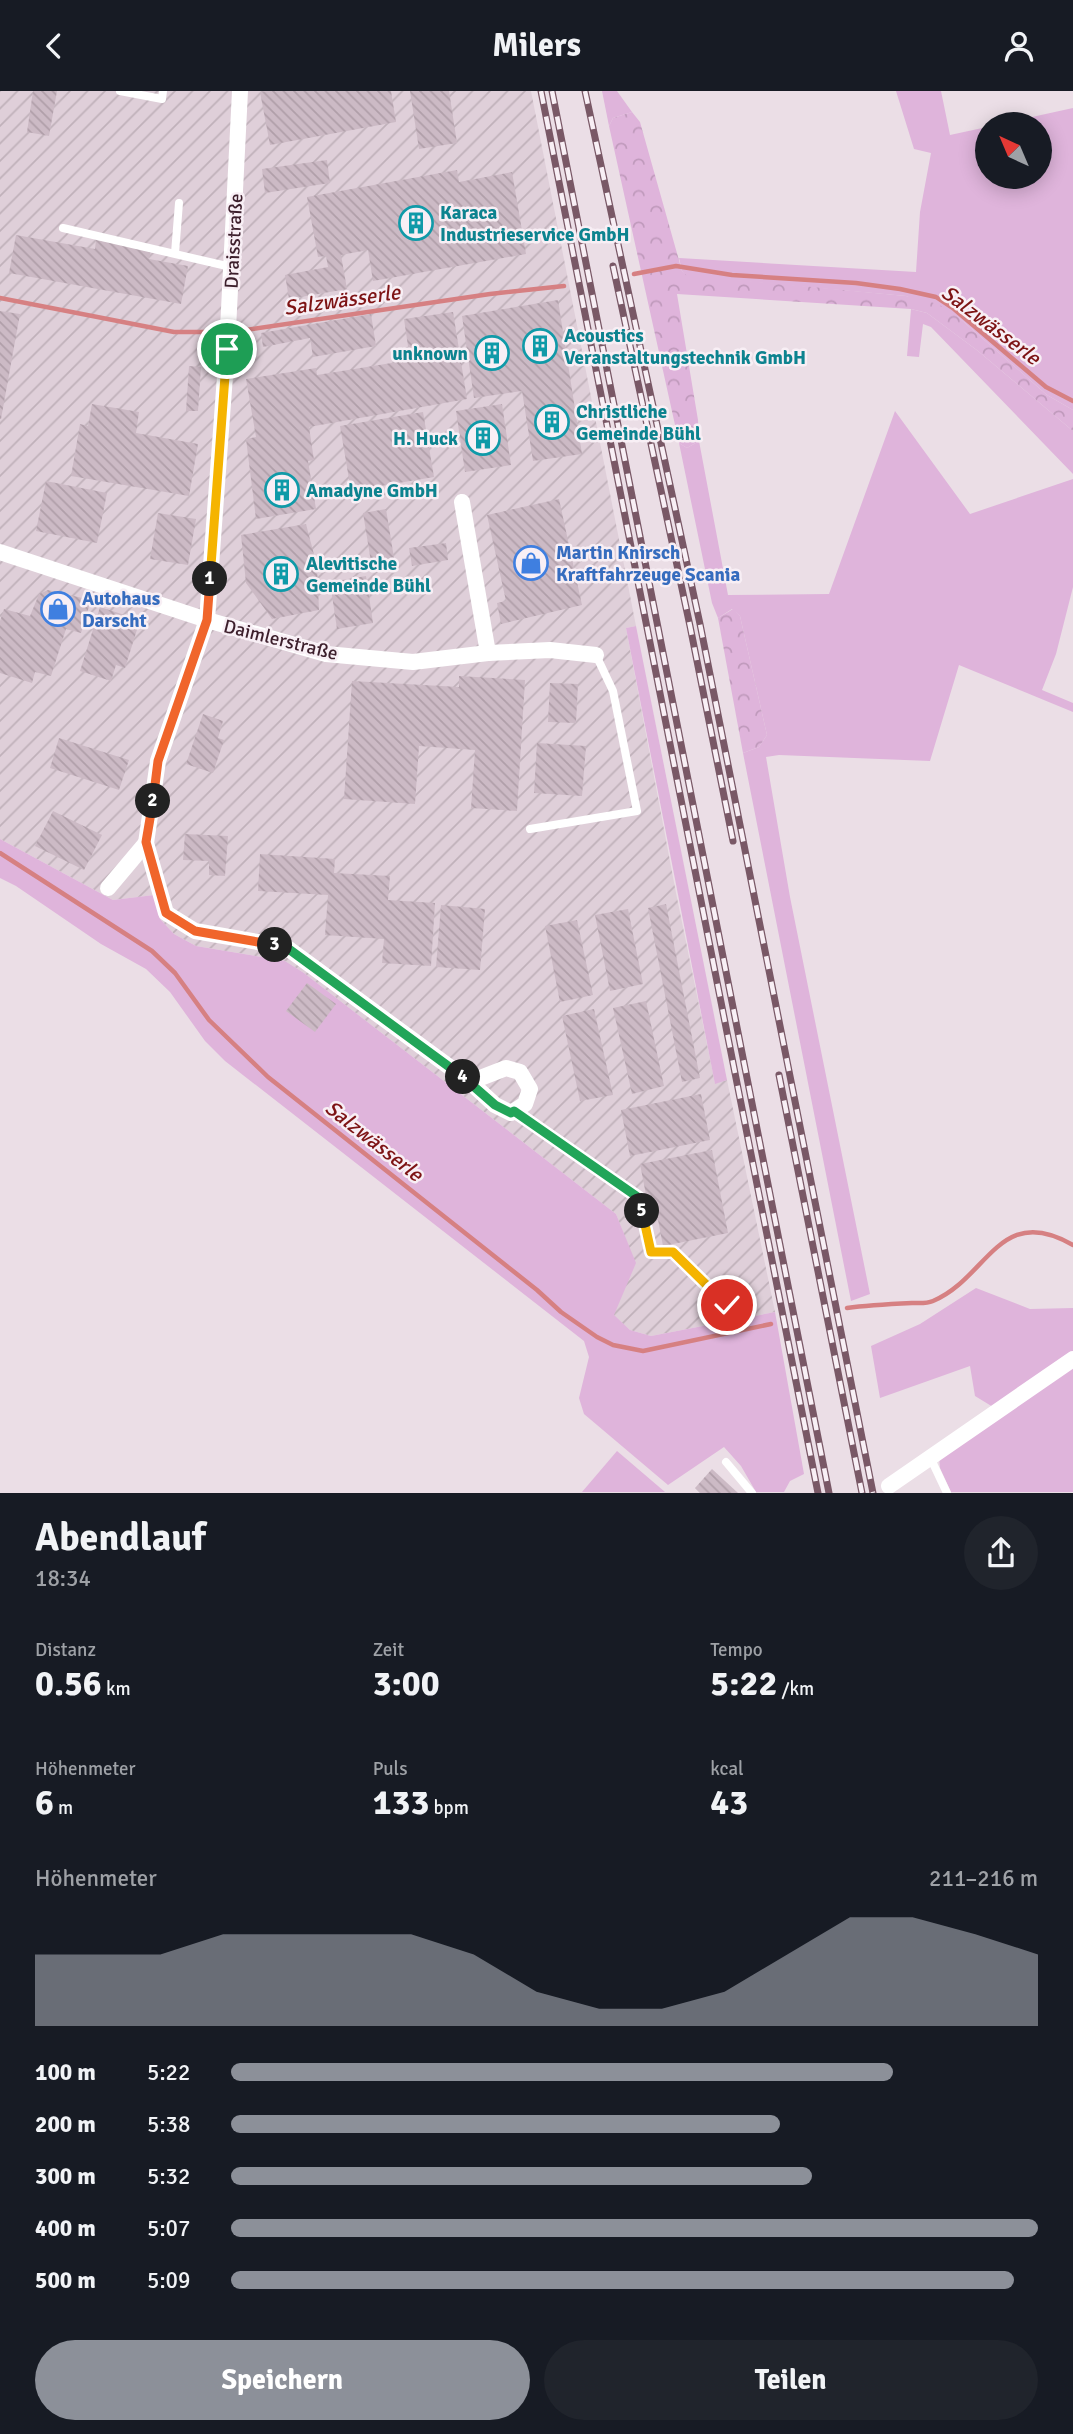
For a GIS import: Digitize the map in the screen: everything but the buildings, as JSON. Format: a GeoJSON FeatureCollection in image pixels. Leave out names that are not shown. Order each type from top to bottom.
{"type":"FeatureCollection","features":[{"type":"Feature","properties":{"kind":"street","name":"Draisstraße"},"geometry":{"type":"LineString","coordinates":[[240,91],[227,349],[207,620],[158,761],[146,842],[166,913],[195,931],[286,947],[470,1081],[495,1105],[511,1113],[514,1111]]}},
{"type":"Feature","properties":{"kind":"street"},"geometry":{"type":"LineString","coordinates":[[462,502],[488,653]]}},
{"type":"Feature","properties":{"kind":"street","name":"Daimlerstraße"},"geometry":{"type":"LineString","coordinates":[[1,556],[326,654],[412,662],[488,653],[551,650],[596,655]]}},
{"type":"Feature","properties":{"kind":"street"},"geometry":{"type":"LineString","coordinates":[[108,888],[146,842]]}},
{"type":"Feature","properties":{"kind":"street"},"geometry":{"type":"LineString","coordinates":[[470,1081],[506,1068],[520,1072],[530,1090],[525,1104],[514,1111]]}},
{"type":"Feature","properties":{"kind":"street"},"geometry":{"type":"LineString","coordinates":[[888,1486],[1073,1359]]}},
{"type":"Feature","properties":{"kind":"lane"},"geometry":{"type":"LineString","coordinates":[[120,91],[162,99],[163,91]]}},
{"type":"Feature","properties":{"kind":"lane"},"geometry":{"type":"LineString","coordinates":[[175,253],[179,204]]}},
{"type":"Feature","properties":{"kind":"lane"},"geometry":{"type":"LineString","coordinates":[[63,228],[231,267]]}},
{"type":"Feature","properties":{"kind":"lane"},"geometry":{"type":"LineString","coordinates":[[530,829],[637,811],[613,691],[596,655]]}},
{"type":"Feature","properties":{"kind":"lane"},"geometry":{"type":"LineString","coordinates":[[514,1111],[639,1198],[651,1252],[673,1252],[727,1305]]}},
{"type":"Feature","properties":{"kind":"lane"},"geometry":{"type":"LineString","coordinates":[[930,1457],[947,1493]]}},
{"type":"Feature","properties":{"kind":"lane"},"geometry":{"type":"LineString","coordinates":[[726,1462],[752,1493]]}},
{"type":"Feature","properties":{"kind":"shaded area"},"geometry":{"type":"Polygon","coordinates":[[[0,91],[531,91],[636,626],[626,628],[676,893],[715,1083],[727,1080],[775,1312],[651,1336],[630,1330],[613,1315],[635,1263],[616,1214],[285,961],[196,946],[174,934],[160,919],[154,895],[113,900],[0,839],[0,91]]]}},
{"type":"Feature","properties":{"kind":"green space"},"geometry":{"type":"Polygon","coordinates":[[[602,91],[617,91],[632,112],[613,118],[609,126],[602,91]]]}},
{"type":"Feature","properties":{"kind":"green space"},"geometry":{"type":"Polygon","coordinates":[[[896,91],[941,91],[950,135],[975,130],[975,189],[1052,189],[1052,113],[1073,108],[1073,410],[1047,395],[958,317],[906,296],[686,276],[682,271],[679,258],[916,272],[920,212],[931,153],[914,149],[896,91]]]}},
{"type":"Feature","properties":{"kind":"green space"},"geometry":{"type":"Polygon","coordinates":[[[632,112],[640,122],[682,271],[686,275],[906,296],[938,304],[958,317],[1047,395],[1073,410],[1073,431],[978,351],[927,313],[911,309],[677,294],[698,420],[699,441],[687,448],[679,443],[609,126],[613,118],[632,112]]]}},
{"type":"Feature","properties":{"kind":"green space"},"geometry":{"type":"Polygon","coordinates":[[[911,309],[927,313],[978,351],[1073,431],[1073,474],[931,327],[923,324],[919,357],[907,356],[911,309]]]}},
{"type":"Feature","properties":{"kind":"green space"},"geometry":{"type":"Polygon","coordinates":[[[895,411],[970,514],[1073,479],[1073,587],[1056,654],[1042,690],[1073,703],[1073,712],[959,665],[930,761],[779,755],[766,757],[790,897],[870,1294],[851,1301],[743,753],[759,747],[767,735],[740,616],[732,609],[718,618],[712,603],[679,443],[687,448],[699,441],[728,595],[829,594],[895,411]]]}},
{"type":"Feature","properties":{"kind":"green space"},"geometry":{"type":"Polygon","coordinates":[[[733,609],[740,616],[767,735],[759,747],[743,753],[718,618],[733,609]]]}},
{"type":"Feature","properties":{"kind":"green space"},"geometry":{"type":"Polygon","coordinates":[[[636,626],[727,1080],[715,1084],[626,628],[636,626]]]}},
{"type":"Feature","properties":{"kind":"green space"},"geometry":{"type":"Polygon","coordinates":[[[0,839],[113,900],[154,895],[160,919],[174,934],[196,946],[285,961],[616,1214],[636,1263],[614,1315],[630,1330],[651,1336],[775,1312],[804,1474],[790,1481],[784,1492],[756,1492],[741,1466],[724,1447],[668,1485],[584,1414],[579,1398],[589,1357],[584,1341],[225,1061],[205,1041],[170,992],[146,969],[101,944],[0,878],[0,839]]]}},
{"type":"Feature","properties":{"kind":"green space"},"geometry":{"type":"Polygon","coordinates":[[[976,1288],[1030,1309],[1073,1308],[1073,1355],[993,1407],[975,1396],[970,1366],[880,1398],[871,1346],[920,1324],[976,1288]]]}},
{"type":"Feature","properties":{"kind":"green space"},"geometry":{"type":"Polygon","coordinates":[[[1073,1365],[1073,1492],[951,1492],[940,1468],[939,1456],[1073,1365]]]}},
{"type":"Feature","properties":{"kind":"green space"},"geometry":{"type":"Polygon","coordinates":[[[617,1451],[665,1492],[582,1492],[617,1451]]]}},
{"type":"Feature","properties":{"kind":"waterway","name":"Salzwässerle"},"geometry":{"type":"LineString","coordinates":[[634,274],[676,266],[732,275],[856,283],[936,297],[954,309],[1046,387],[1073,401]]}},
{"type":"Feature","properties":{"kind":"waterway","name":"Salzwässerle"},"geometry":{"type":"LineString","coordinates":[[232,332],[490,294],[564,286]]}},
{"type":"Feature","properties":{"kind":"waterway","name":"Salzwässerle"},"geometry":{"type":"LineString","coordinates":[[0,298],[174,332],[223,332]]}},
{"type":"Feature","properties":{"kind":"waterway","name":"Salzwässerle"},"geometry":{"type":"LineString","coordinates":[[0,853],[152,951],[175,973],[209,1020],[268,1077],[537,1290],[561,1312],[597,1337],[613,1345],[643,1351],[771,1324]]}},
{"type":"Feature","properties":{"kind":"waterway","name":"Salzwässerle"},"geometry":{"type":"LineString","coordinates":[[847,1308],[933,1301],[968,1277],[996,1248],[1011,1238],[1028,1232],[1048,1234],[1073,1245]]}},
{"type":"Feature","properties":{"kind":"railway"},"geometry":{"type":"LineString","coordinates":[[541,91],[818,1493]]}},
{"type":"Feature","properties":{"kind":"railway"},"geometry":{"type":"LineString","coordinates":[[552,91],[829,1493]]}},
{"type":"Feature","properties":{"kind":"railway"},"geometry":{"type":"LineString","coordinates":[[585,91],[700,624],[873,1493]]}},
{"type":"Feature","properties":{"kind":"railway"},"geometry":{"type":"LineString","coordinates":[[613,266],[733,841]]}},
{"type":"Feature","properties":{"kind":"railway"},"geometry":{"type":"LineString","coordinates":[[779,1075],[862,1493]]}},
{"type":"Feature","properties":{"kind":"place","name":"Karaca Industrieservice GmbH"},"geometry":{"type":"Point","coordinates":[416,223]}},
{"type":"Feature","properties":{"kind":"place","name":"Acoustics Veranstaltungstechnik GmbH"},"geometry":{"type":"Point","coordinates":[540,346]}},
{"type":"Feature","properties":{"kind":"place","name":"unknown"},"geometry":{"type":"Point","coordinates":[492,353]}},
{"type":"Feature","properties":{"kind":"place","name":"Christliche Gemeinde Bühl"},"geometry":{"type":"Point","coordinates":[552,422]}},
{"type":"Feature","properties":{"kind":"place","name":"H. Huck"},"geometry":{"type":"Point","coordinates":[483,438]}},
{"type":"Feature","properties":{"kind":"place","name":"Amadyne GmbH"},"geometry":{"type":"Point","coordinates":[282,490]}},
{"type":"Feature","properties":{"kind":"place","name":"Martin Knirsch Kraftfahrzeuge Scania"},"geometry":{"type":"Point","coordinates":[531,563]}},
{"type":"Feature","properties":{"kind":"place","name":"Alevitische Gemeinde Bühl"},"geometry":{"type":"Point","coordinates":[281,574]}},
{"type":"Feature","properties":{"kind":"place","name":"Autohaus Darscht"},"geometry":{"type":"Point","coordinates":[58,609]}},
{"type":"Feature","properties":{"kind":"route"},"geometry":{"type":"LineString","coordinates":[[227,349],[207,620],[158,761],[146,842],[166,913],[195,931],[286,947],[470,1081],[495,1105],[511,1113],[514,1111],[639,1198],[651,1252],[673,1252],[727,1305]]}}]}
